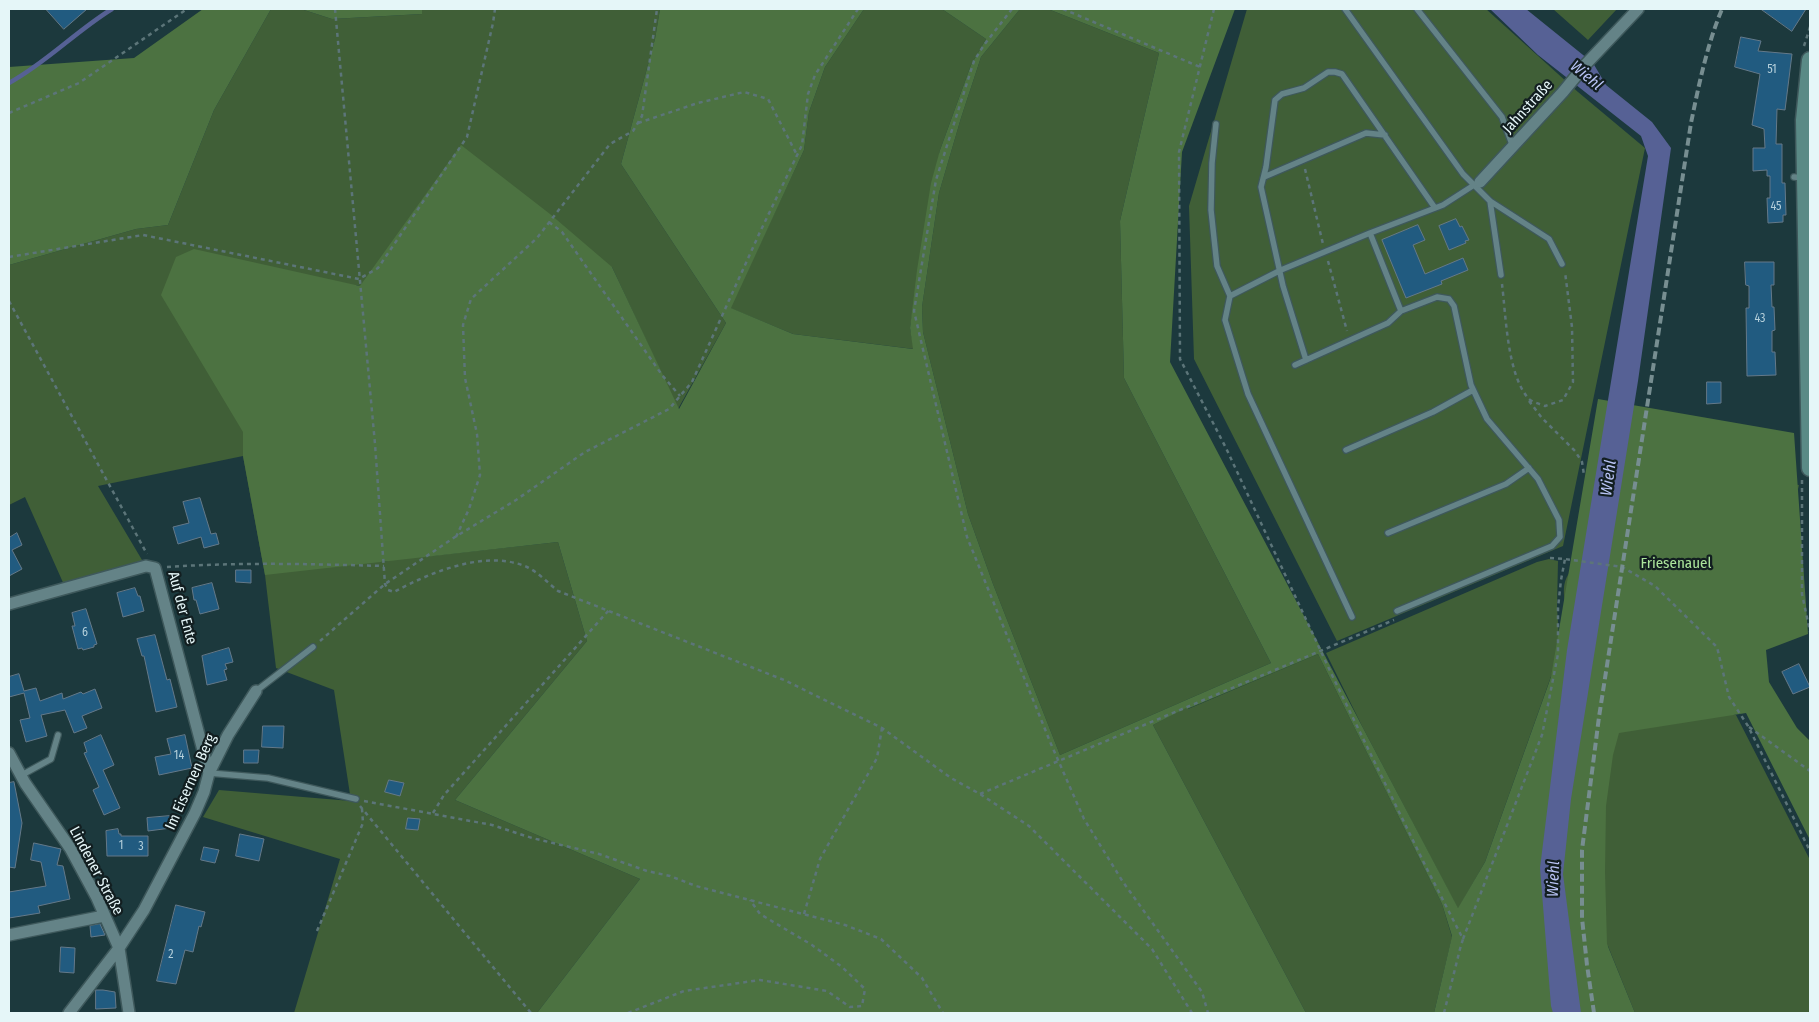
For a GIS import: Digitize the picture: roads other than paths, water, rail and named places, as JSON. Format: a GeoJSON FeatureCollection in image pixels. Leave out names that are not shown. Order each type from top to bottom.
{"type":"FeatureCollection","features":[{"type":"Feature","properties":{"kind":"main road"},"geometry":{"type":"LineString","coordinates":[[1810,60],[1804,120],[1803,181],[1810,468]]}},
{"type":"Feature","properties":{"kind":"street","name":"Jahnstraße"},"geometry":{"type":"LineString","coordinates":[[1477,183],[1513,147],[1586,64],[1638,9]]}},
{"type":"Feature","properties":{"kind":"street","name":"Auf der Ente"},"geometry":{"type":"LineString","coordinates":[[9,604],[146,566],[156,568],[209,773]]}},
{"type":"Feature","properties":{"kind":"street","name":"Im Eisernen Berg"},"geometry":{"type":"LineString","coordinates":[[69,1013],[119,948],[144,910],[195,813],[204,792],[209,773],[228,735],[256,691]]}},
{"type":"Feature","properties":{"kind":"street","name":"Lindener Straße"},"geometry":{"type":"LineString","coordinates":[[9,753],[20,776],[70,848],[119,948],[129,1013]]}},
{"type":"Feature","properties":{"kind":"street"},"geometry":{"type":"LineString","coordinates":[[9,935],[104,916]]}},
{"type":"Feature","properties":{"kind":"lane"},"geometry":{"type":"LineString","coordinates":[[1346,9],[1463,174],[1477,183],[1490,201],[1549,239],[1562,264]]}},
{"type":"Feature","properties":{"kind":"lane"},"geometry":{"type":"LineString","coordinates":[[1417,9],[1502,117],[1513,147]]}},
{"type":"Feature","properties":{"kind":"lane"},"geometry":{"type":"LineString","coordinates":[[1306,360],[1283,286],[1281,270],[1261,188],[1275,100],[1282,94],[1304,88],[1328,72],[1342,74],[1435,208]]}},
{"type":"Feature","properties":{"kind":"lane"},"geometry":{"type":"LineString","coordinates":[[1216,124],[1212,163],[1211,210],[1217,266],[1230,296],[1225,320],[1248,394],[1352,617]]}},
{"type":"Feature","properties":{"kind":"lane"},"geometry":{"type":"LineString","coordinates":[[1264,177],[1366,133],[1385,135]]}},
{"type":"Feature","properties":{"kind":"lane"},"geometry":{"type":"LineString","coordinates":[[1230,296],[1281,270],[1443,205],[1477,183]]}},
{"type":"Feature","properties":{"kind":"lane"},"geometry":{"type":"LineString","coordinates":[[1490,201],[1501,275]]}},
{"type":"Feature","properties":{"kind":"lane"},"geometry":{"type":"LineString","coordinates":[[1370,233],[1401,311]]}},
{"type":"Feature","properties":{"kind":"lane"},"geometry":{"type":"LineString","coordinates":[[1295,365],[1388,323],[1401,311],[1437,297],[1448,298],[1454,306],[1473,390],[1486,419],[1538,479],[1559,520],[1560,537],[1552,546],[1397,611]]}},
{"type":"Feature","properties":{"kind":"lane"},"geometry":{"type":"LineString","coordinates":[[1346,450],[1433,412],[1473,390]]}},
{"type":"Feature","properties":{"kind":"lane"},"geometry":{"type":"LineString","coordinates":[[1388,533],[1506,484],[1529,468]]}},
{"type":"Feature","properties":{"kind":"lane","name":"Im Eisernen Berg"},"geometry":{"type":"LineString","coordinates":[[256,691],[313,647]]}},
{"type":"Feature","properties":{"kind":"lane"},"geometry":{"type":"LineString","coordinates":[[20,776],[51,759],[58,734]]}},
{"type":"Feature","properties":{"kind":"lane"},"geometry":{"type":"LineString","coordinates":[[209,773],[268,778],[356,799]]}},
{"type":"Feature","properties":{"kind":"water","name":"Wiehl"},"geometry":{"type":"Polygon","coordinates":[[[1490,9],[1526,9],[1593,63],[1606,85],[1652,122],[1671,148],[1638,381],[1571,799],[1563,874],[1581,1013],[1553,1013],[1551,1006],[1540,868],[1567,650],[1648,156],[1641,136],[1538,55],[1490,9]]]}},
{"type":"Feature","properties":{"kind":"waterway"},"geometry":{"type":"LineString","coordinates":[[9,83],[36,66],[112,9]]}},
{"type":"Feature","properties":{"kind":"railway"},"geometry":{"type":"LineString","coordinates":[[1594,1013],[1582,918],[1582,850],[1599,717],[1691,123],[1700,79],[1722,9]]}},
{"type":"Feature","properties":{"kind":"park label","name":"Friesenauel"},"geometry":{"type":"Point","coordinates":[1676,564]}}]}
